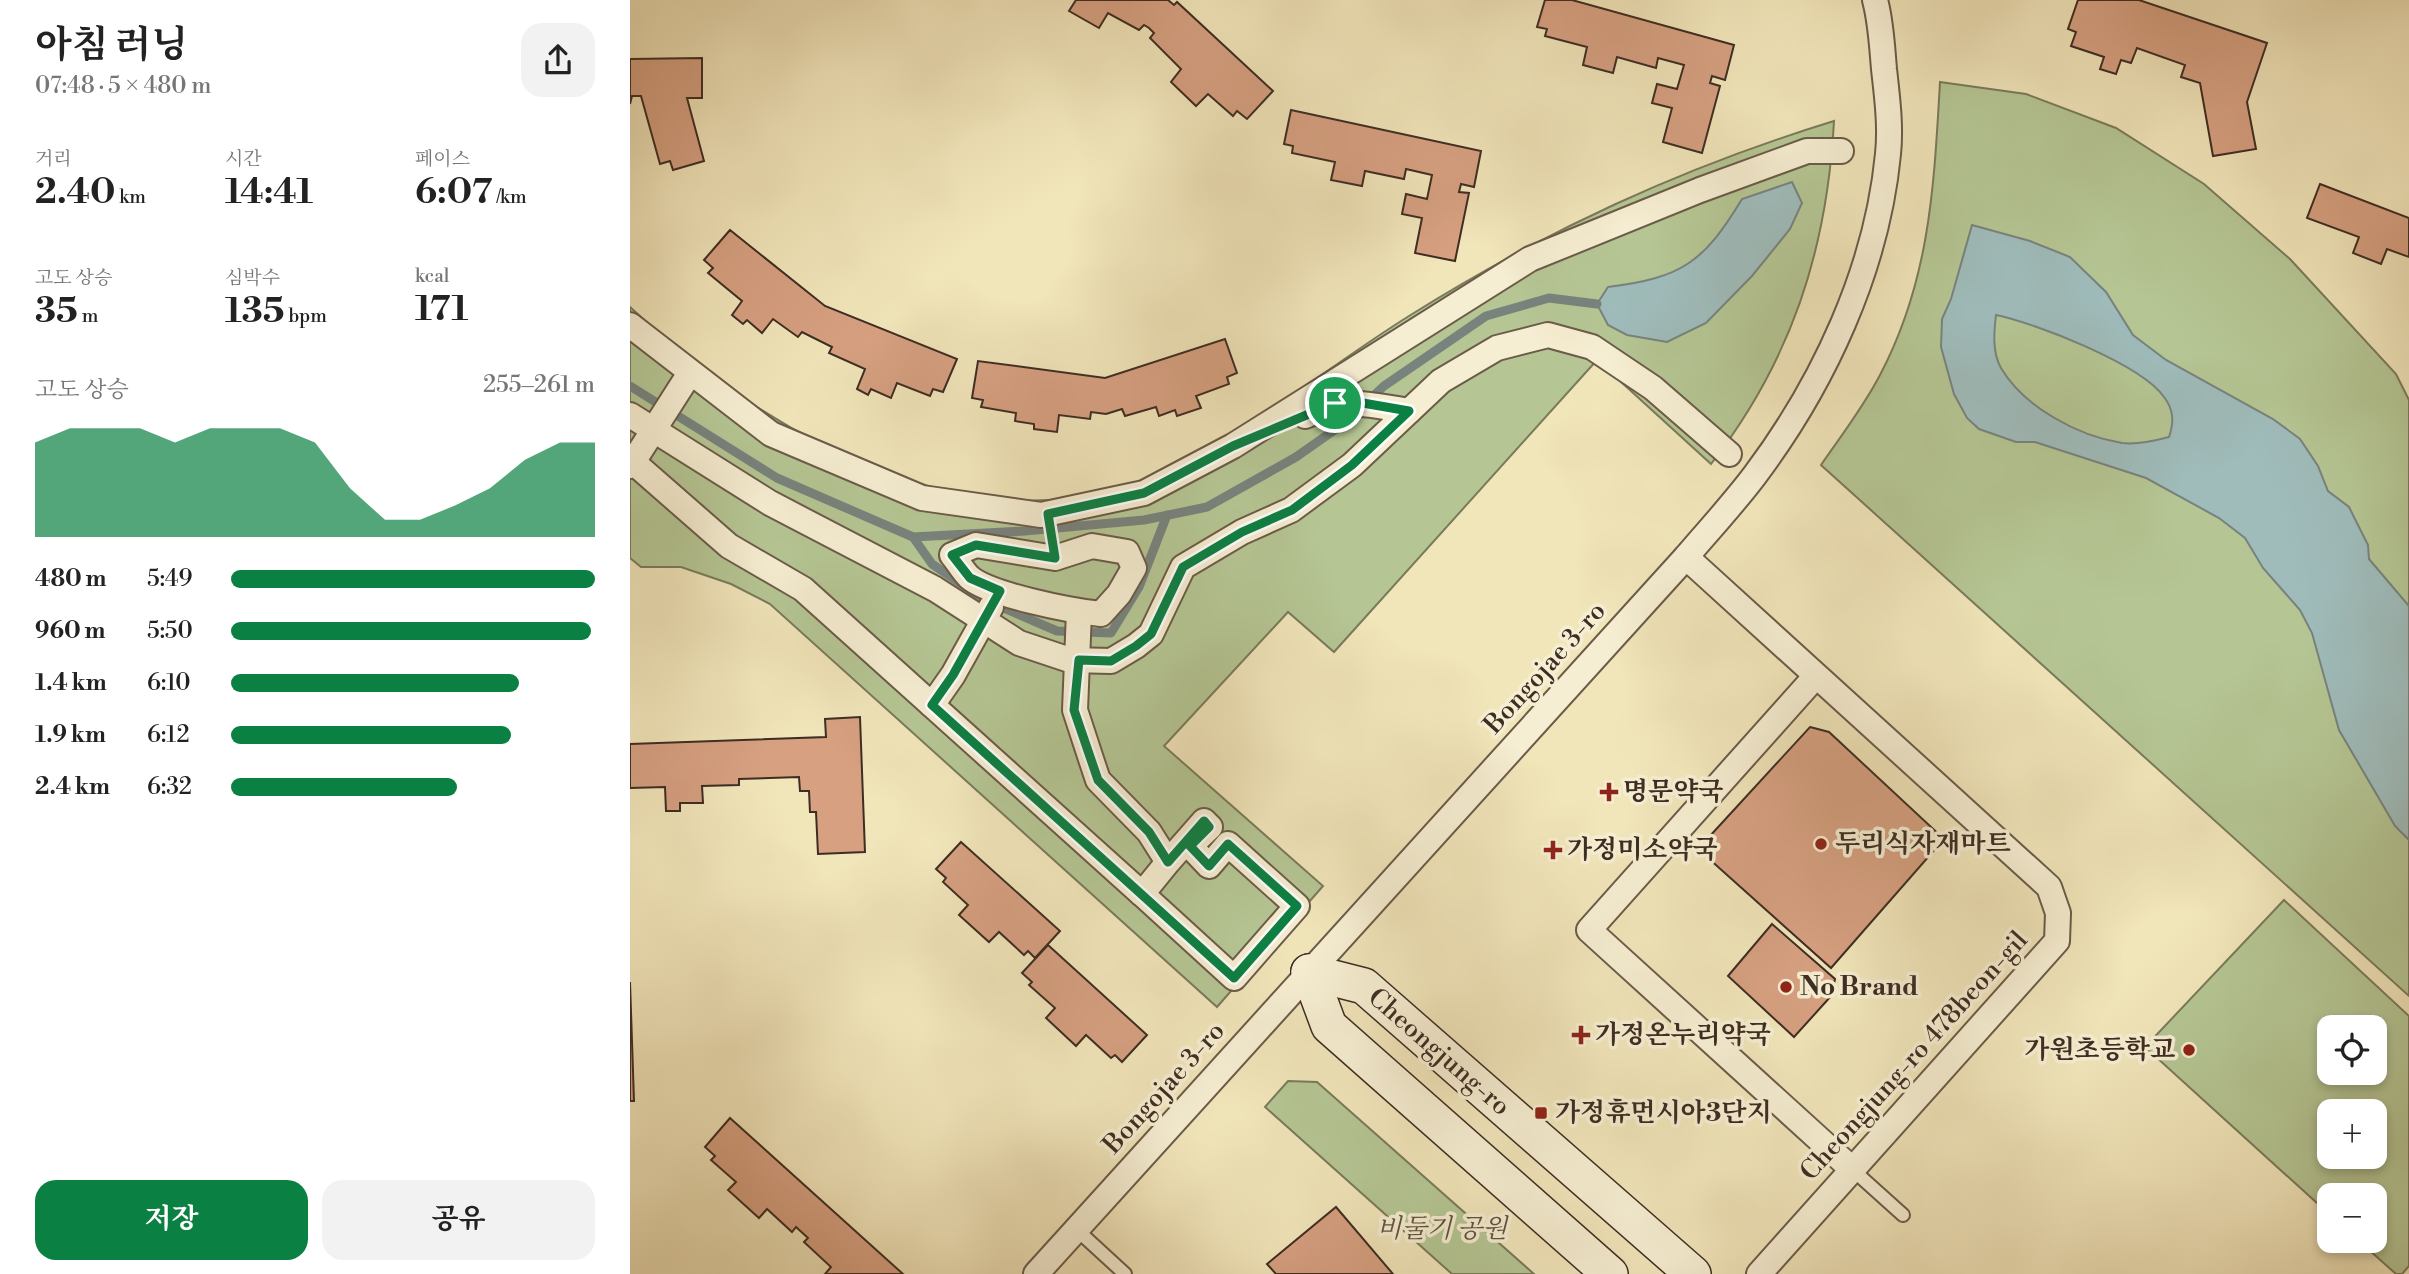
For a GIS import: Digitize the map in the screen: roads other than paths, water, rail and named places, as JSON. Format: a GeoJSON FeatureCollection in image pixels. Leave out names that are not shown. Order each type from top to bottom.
{"type":"FeatureCollection","features":[{"type":"Feature","properties":{"kind":"street","name":"Bongojae 3-ro"},"geometry":{"type":"LineString","coordinates":[[1036,1274],[1686,557],[1754,476],[1786,429],[1815,381],[1855,293],[1880,209],[1888,152],[1888,105],[1875,0]]}},
{"type":"Feature","properties":{"kind":"street"},"geometry":{"type":"LineString","coordinates":[[630,325],[771,434],[922,498],[1048,514],[1144,493],[1233,446],[1530,259],[1700,190],[1807,151],[1841,151]]}},
{"type":"Feature","properties":{"kind":"street"},"geometry":{"type":"LineString","coordinates":[[630,415],[770,503],[935,589],[1019,643],[1079,660],[1111,661],[1136,646],[1151,634],[1183,567],[1242,532],[1292,510],[1352,465],[1441,381],[1497,348],[1548,335],[1592,346],[1653,388],[1729,454]]}},
{"type":"Feature","properties":{"kind":"street"},"geometry":{"type":"LineString","coordinates":[[690,373],[631,464],[729,546],[803,589],[1142,894],[1241,983],[1304,913],[1228,844],[1209,866],[1190,846],[1209,827],[1204,821],[1142,894]]}},
{"type":"Feature","properties":{"kind":"street"},"geometry":{"type":"LineString","coordinates":[[1233,446],[1335,403],[1357,402],[1409,411]]}},
{"type":"Feature","properties":{"kind":"street"},"geometry":{"type":"LineString","coordinates":[[1048,514],[1055,558]]}},
{"type":"Feature","properties":{"kind":"street"},"geometry":{"type":"LineString","coordinates":[[976,545],[1055,558],[1092,546],[1126,552],[1134,568],[1119,594],[1101,614],[1079,612],[1000,591],[970,578],[952,555],[976,545]]}},
{"type":"Feature","properties":{"kind":"street","name":"Cheongjung-ro 478beon-gil"},"geometry":{"type":"LineString","coordinates":[[1686,557],[2049,887],[2058,914],[2057,941],[1759,1274]]}},
{"type":"Feature","properties":{"kind":"street"},"geometry":{"type":"LineString","coordinates":[[932,705],[953,675],[1000,591]]}},
{"type":"Feature","properties":{"kind":"street"},"geometry":{"type":"LineString","coordinates":[[1079,612],[1079,660],[1074,710],[1098,780],[1149,832],[1168,862]]}},
{"type":"Feature","properties":{"kind":"street"},"geometry":{"type":"LineString","coordinates":[[1815,677],[1589,930],[1853,1170]]}},
{"type":"Feature","properties":{"kind":"street","name":"Cheongjung-ro"},"geometry":{"type":"LineString","coordinates":[[1309,972],[1329,1026],[1610,1274]]}},
{"type":"Feature","properties":{"kind":"street","name":"Cheongjung-ro"},"geometry":{"type":"LineString","coordinates":[[1309,972],[1364,986],[1693,1274]]}},
{"type":"Feature","properties":{"kind":"lane"},"geometry":{"type":"LineString","coordinates":[[1853,1170],[1903,1215]]}},
{"type":"Feature","properties":{"kind":"lane"},"geometry":{"type":"LineString","coordinates":[[1076,1229],[1125,1274]]}},
{"type":"Feature","properties":{"kind":"water"},"geometry":{"type":"Polygon","coordinates":[[[1792,182],[1802,203],[1790,229],[1752,276],[1706,323],[1667,342],[1627,335],[1608,325],[1597,304],[1608,287],[1673,272],[1702,252],[1742,199],[1792,182]]]}},
{"type":"Feature","properties":{"kind":"water"},"geometry":{"type":"Polygon","coordinates":[[[1972,225],[2030,241],[2070,257],[2106,292],[2133,335],[2166,360],[2273,419],[2300,439],[2318,466],[2328,491],[2349,507],[2368,545],[2369,559],[2409,606],[2409,840],[2395,826],[2339,730],[2312,633],[2300,610],[2263,568],[2245,538],[2219,518],[2146,478],[2035,442],[2016,442],[1979,429],[1967,418],[1954,394],[1941,347],[1942,319],[1951,299],[1972,225]],[[1996,315],[1996,355],[2011,382],[2038,407],[2088,434],[2122,443],[2169,437],[2171,411],[2164,397],[2152,384],[2134,371],[2086,347],[1996,315]]]}},
{"type":"Feature","properties":{"kind":"waterway"},"geometry":{"type":"LineString","coordinates":[[630,386],[777,478],[913,537],[1025,531],[1144,520],[1207,507],[1296,457],[1343,424],[1384,386],[1486,316],[1549,298],[1597,304]]}},
{"type":"Feature","properties":{"kind":"waterway"},"geometry":{"type":"LineString","coordinates":[[913,537],[932,564],[985,600],[1057,631],[1111,633],[1139,587],[1167,515]]}},
{"type":"Feature","properties":{"kind":"place","name":"명문약국"},"geometry":{"type":"Point","coordinates":[1609,792]}},
{"type":"Feature","properties":{"kind":"place","name":"두리식자재마트"},"geometry":{"type":"Point","coordinates":[1821,844]}},
{"type":"Feature","properties":{"kind":"place","name":"가정미소약국"},"geometry":{"type":"Point","coordinates":[1553,850]}},
{"type":"Feature","properties":{"kind":"place","name":"No Brand"},"geometry":{"type":"Point","coordinates":[1786,987]}},
{"type":"Feature","properties":{"kind":"place","name":"가정온누리약국"},"geometry":{"type":"Point","coordinates":[1581,1035]}},
{"type":"Feature","properties":{"kind":"place","name":"가원초등학교"},"geometry":{"type":"Point","coordinates":[2189,1050]}},
{"type":"Feature","properties":{"kind":"place","name":"가정휴먼시아3단지"},"geometry":{"type":"Point","coordinates":[1541,1113]}},
{"type":"Feature","properties":{"kind":"park label","name":"비둘기 공원"},"geometry":{"type":"Point","coordinates":[1442,1229]}}]}
